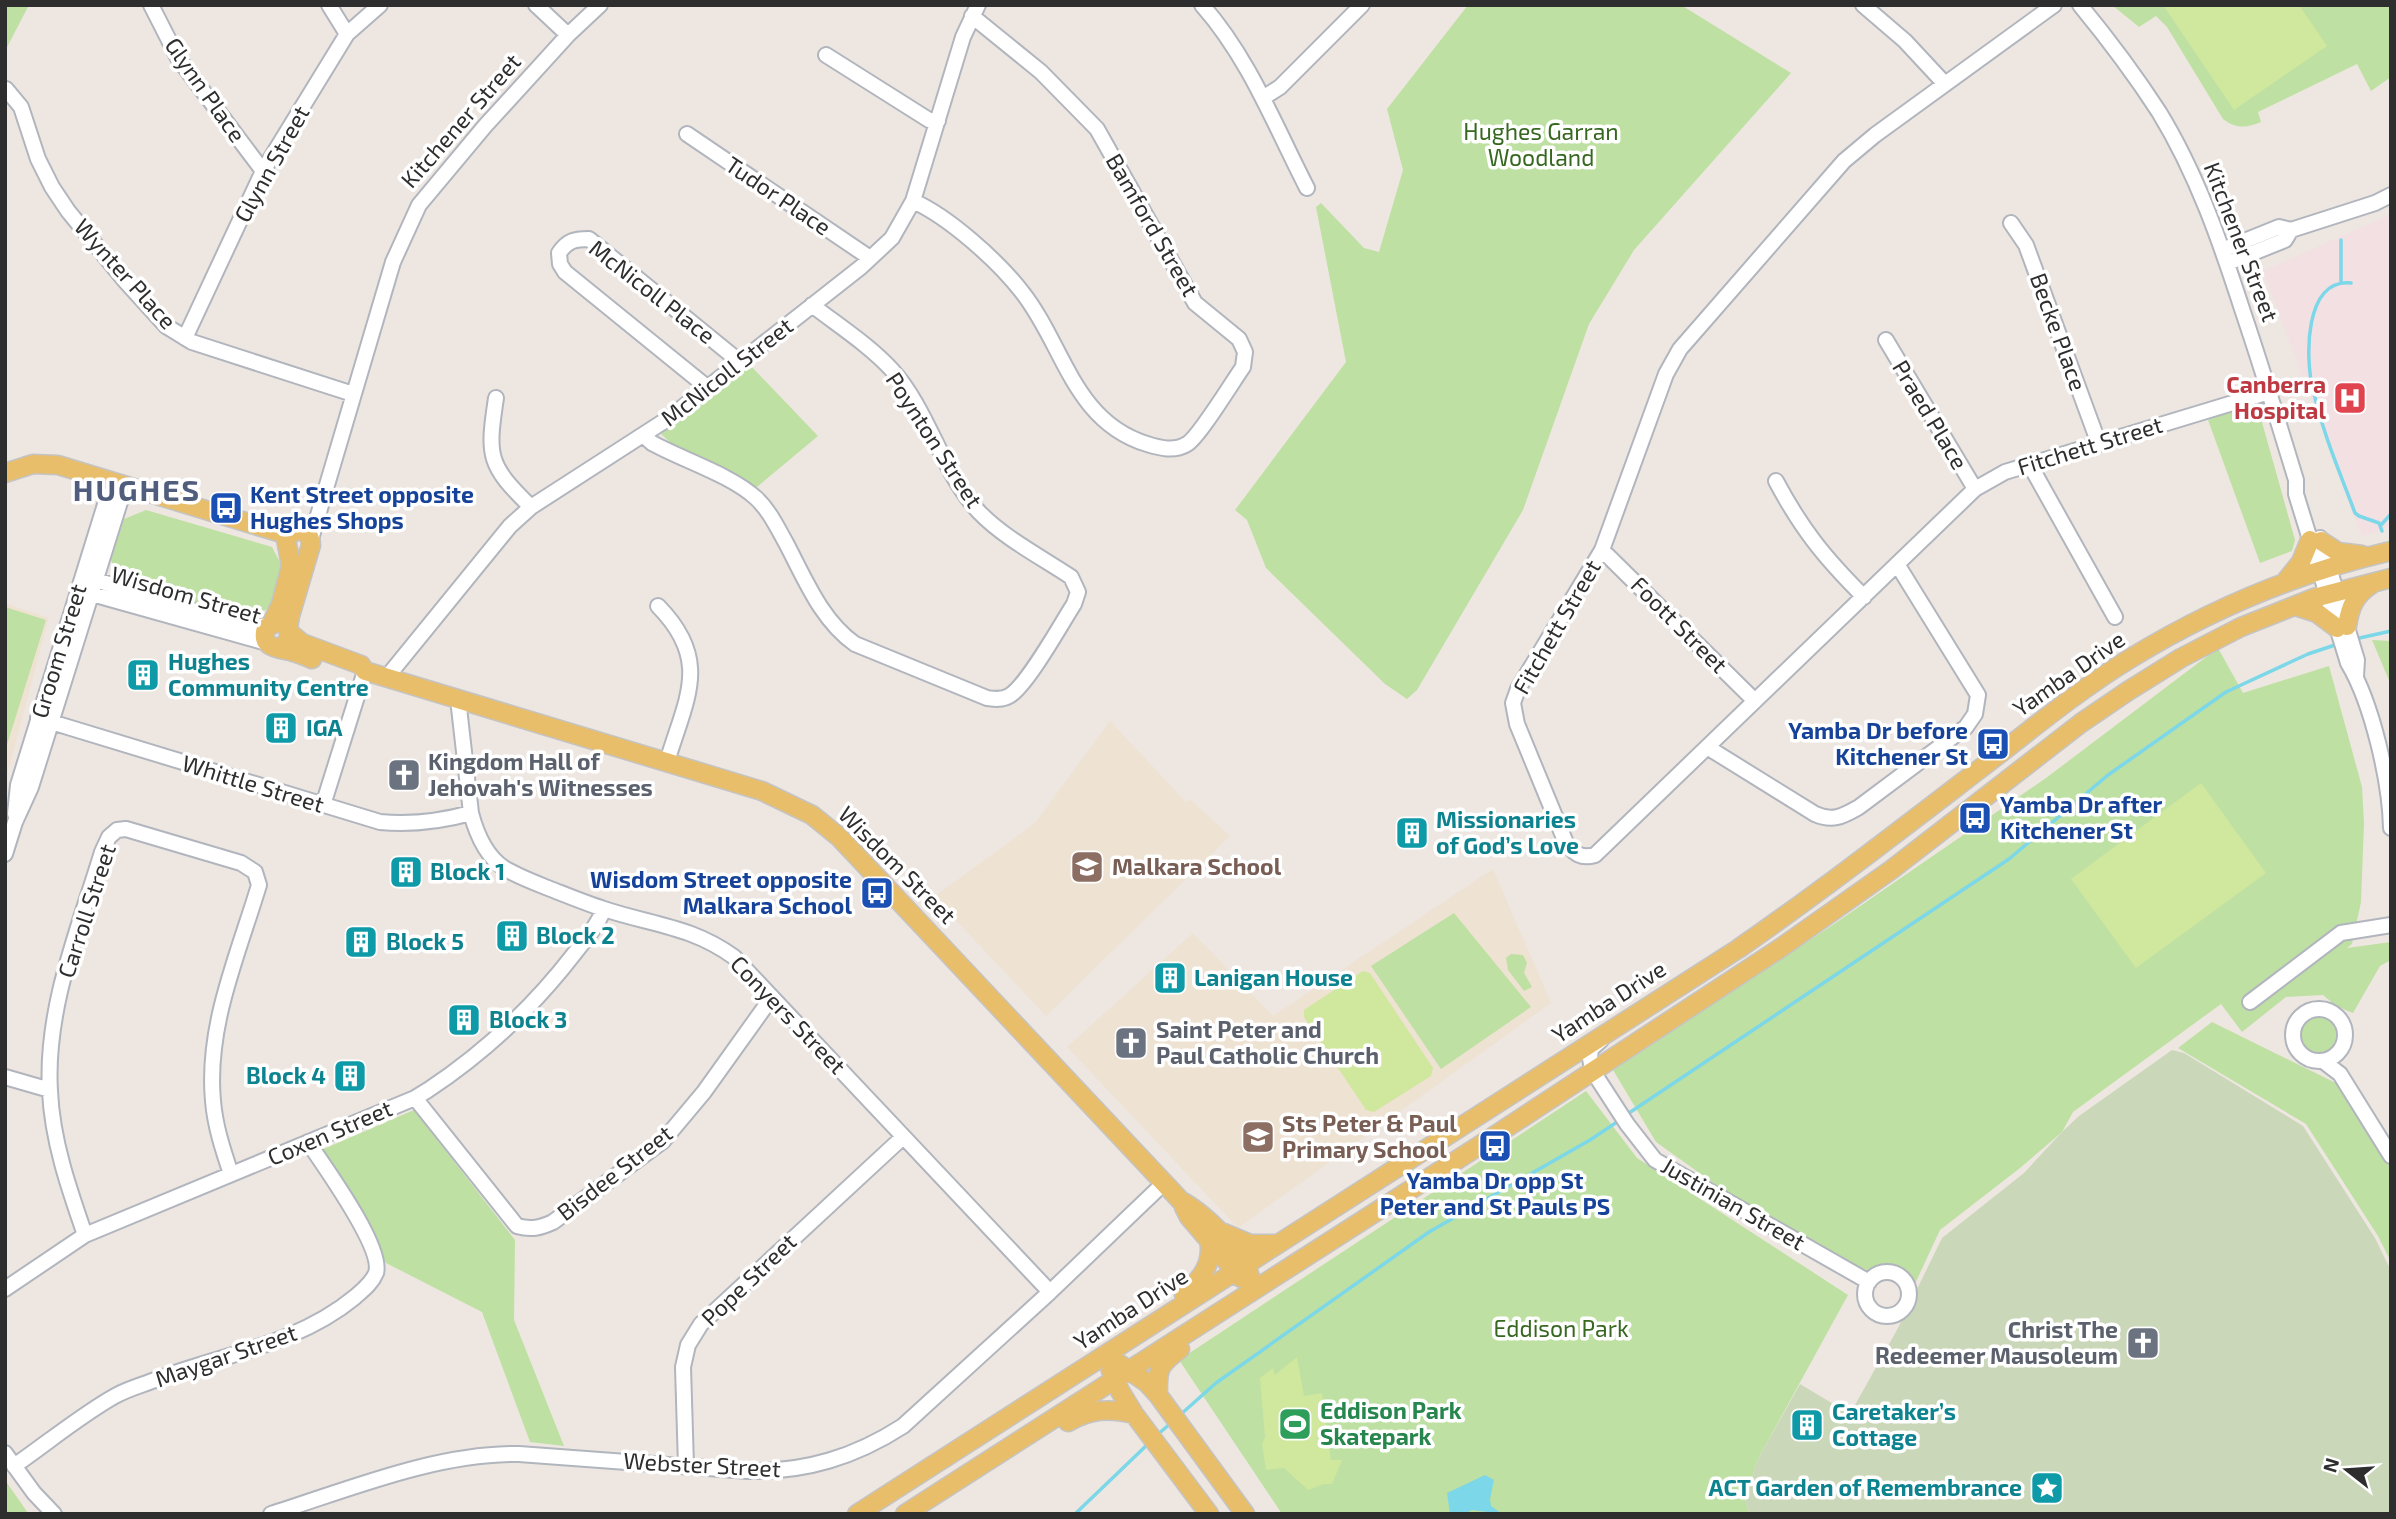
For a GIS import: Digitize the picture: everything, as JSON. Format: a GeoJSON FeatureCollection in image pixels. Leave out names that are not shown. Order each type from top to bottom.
{"type":"FeatureCollection","features":[{"type":"Feature","properties":{"kind":"main road"},"geometry":{"type":"LineString","coordinates":[[5,473],[33,464],[58,465],[117,488],[297,542]]}},
{"type":"Feature","properties":{"kind":"main road"},"geometry":{"type":"LineString","coordinates":[[5,480],[29,473],[42,473],[117,488]]}},
{"type":"Feature","properties":{"kind":"main road"},"geometry":{"type":"LineString","coordinates":[[2282,584],[2316,541],[2337,552],[2369,556]]}},
{"type":"Feature","properties":{"kind":"main road","name":"Kitchener Street"},"geometry":{"type":"LineString","coordinates":[[277,634],[290,616],[297,542]]}},
{"type":"Feature","properties":{"kind":"main road","name":"Yamba Drive"},"geometry":{"type":"LineString","coordinates":[[856,1514],[1738,948],[1812,897],[2101,677],[2220,610],[2324,569],[2391,551]]}},
{"type":"Feature","properties":{"kind":"main road"},"geometry":{"type":"LineString","coordinates":[[2295,606],[2317,613],[2342,627],[2359,592],[2383,580]]}},
{"type":"Feature","properties":{"kind":"main road","name":"Yamba Drive"},"geometry":{"type":"LineString","coordinates":[[905,1514],[1488,1140],[1782,947],[1880,877],[2113,701],[2181,658],[2229,633],[2295,606],[2331,593],[2383,580]]}},
{"type":"Feature","properties":{"kind":"main road","name":"Wisdom Street"},"geometry":{"type":"LineString","coordinates":[[277,634],[361,665],[365,671],[762,790],[812,815],[839,837],[1181,1201],[1189,1217],[1212,1234],[1240,1267],[1254,1290]]}},
{"type":"Feature","properties":{"kind":"main road"},"geometry":{"type":"LineString","coordinates":[[1165,1316],[1201,1277],[1209,1264],[1212,1234],[1250,1244],[1276,1244]]}},
{"type":"Feature","properties":{"kind":"main road"},"geometry":{"type":"LineString","coordinates":[[1162,1400],[1158,1370],[1163,1362],[1193,1340],[1214,1316]]}},
{"type":"Feature","properties":{"kind":"main road"},"geometry":{"type":"LineString","coordinates":[[1105,1355],[1121,1376],[1139,1420],[1209,1514]]}},
{"type":"Feature","properties":{"kind":"main road"},"geometry":{"type":"LineString","coordinates":[[1121,1376],[1146,1382],[1245,1514]]}},
{"type":"Feature","properties":{"kind":"main road"},"geometry":{"type":"LineString","coordinates":[[1009,1447],[1042,1436],[1084,1413],[1113,1409],[1139,1420]]}},
{"type":"Feature","properties":{"kind":"street","name":"Glynn Place"},"geometry":{"type":"LineString","coordinates":[[151,5],[178,58],[263,171]]}},
{"type":"Feature","properties":{"kind":"street"},"geometry":{"type":"LineString","coordinates":[[329,5],[346,34]]}},
{"type":"Feature","properties":{"kind":"street","name":"Glynn Street"},"geometry":{"type":"LineString","coordinates":[[185,338],[263,171],[346,34],[380,5]]}},
{"type":"Feature","properties":{"kind":"street"},"geometry":{"type":"LineString","coordinates":[[536,5],[568,35]]}},
{"type":"Feature","properties":{"kind":"street","name":"Kitchener Street"},"geometry":{"type":"LineString","coordinates":[[297,542],[325,487],[393,262],[419,205],[451,165],[568,35],[600,5]]}},
{"type":"Feature","properties":{"kind":"street"},"geometry":{"type":"LineString","coordinates":[[1202,5],[1220,26],[1263,98],[1307,188]]}},
{"type":"Feature","properties":{"kind":"street"},"geometry":{"type":"LineString","coordinates":[[1263,98],[1280,87],[1362,5]]}},
{"type":"Feature","properties":{"kind":"street"},"geometry":{"type":"LineString","coordinates":[[1863,5],[1905,41],[1945,84]]}},
{"type":"Feature","properties":{"kind":"street","name":"Fitchett Street"},"geometry":{"type":"LineString","coordinates":[[2054,5],[1875,135],[1844,161],[1680,349],[1665,374],[1602,550],[1518,689],[1513,703],[1517,724],[1566,844],[1581,856],[1595,855],[1975,489],[2005,472],[2269,392]]}},
{"type":"Feature","properties":{"kind":"street","name":"Kitchener Street"},"geometry":{"type":"LineString","coordinates":[[2080,5],[2160,113],[2197,185],[2225,257],[2296,480],[2296,494],[2316,541],[2348,646],[2348,663],[2356,676],[2380,755],[2391,828]]}},
{"type":"Feature","properties":{"kind":"street","name":"McNicoll Street"},"geometry":{"type":"LineString","coordinates":[[387,677],[510,526],[531,507],[669,418],[870,258],[891,238],[913,201],[963,37],[975,11]]}},
{"type":"Feature","properties":{"kind":"street","name":"Bamford Street"},"geometry":{"type":"LineString","coordinates":[[913,201],[948,221],[1022,292],[1085,401],[1106,422],[1136,441],[1174,449],[1189,443],[1243,367],[1245,352],[1239,339],[1195,303],[1097,129],[975,11]]}},
{"type":"Feature","properties":{"kind":"street"},"geometry":{"type":"LineString","coordinates":[[825,55],[929,120],[938,121]]}},
{"type":"Feature","properties":{"kind":"street","name":"Wynter Place"},"geometry":{"type":"LineString","coordinates":[[6,89],[21,107],[38,159],[68,211],[166,326],[185,338],[353,394]]}},
{"type":"Feature","properties":{"kind":"street","name":"Tudor Place"},"geometry":{"type":"LineString","coordinates":[[687,134],[870,258]]}},
{"type":"Feature","properties":{"kind":"street"},"geometry":{"type":"LineString","coordinates":[[2225,257],[2280,227],[2291,230],[2375,203],[2391,195]]}},
{"type":"Feature","properties":{"kind":"street","name":"Becke Place"},"geometry":{"type":"LineString","coordinates":[[2011,223],[2026,245],[2099,443]]}},
{"type":"Feature","properties":{"kind":"street","name":"McNicoll Place"},"geometry":{"type":"LineString","coordinates":[[708,388],[565,272],[560,264],[559,253],[565,245],[575,239],[589,239],[740,362]]}},
{"type":"Feature","properties":{"kind":"street","name":"Poynton Street"},"geometry":{"type":"LineString","coordinates":[[643,435],[652,443],[741,487],[757,499],[773,519],[827,618],[841,634],[855,644],[987,698],[1001,700],[1010,696],[1022,684],[1074,604],[1078,592],[1071,577],[991,524],[962,491],[909,395],[892,370],[812,305]]}},
{"type":"Feature","properties":{"kind":"street","name":"Praed Place"},"geometry":{"type":"LineString","coordinates":[[1886,340],[1975,489]]}},
{"type":"Feature","properties":{"kind":"street"},"geometry":{"type":"LineString","coordinates":[[496,398],[491,433],[492,457],[500,474],[531,507]]}},
{"type":"Feature","properties":{"kind":"street"},"geometry":{"type":"LineString","coordinates":[[2030,465],[2115,617]]}},
{"type":"Feature","properties":{"kind":"street"},"geometry":{"type":"LineString","coordinates":[[1776,481],[1815,545],[1864,597]]}},
{"type":"Feature","properties":{"kind":"street","name":"Groom Street"},"geometry":{"type":"LineString","coordinates":[[5,854],[15,822],[31,788],[45,720],[80,583],[117,488]]}},
{"type":"Feature","properties":{"kind":"street","name":"Groom Street"},"geometry":{"type":"LineString","coordinates":[[45,720],[94,587],[117,488]]}},
{"type":"Feature","properties":{"kind":"street","name":"Foott Street"},"geometry":{"type":"LineString","coordinates":[[1602,550],[1755,701]]}},
{"type":"Feature","properties":{"kind":"street"},"geometry":{"type":"LineString","coordinates":[[1707,747],[1827,819],[1842,817],[1859,807],[1966,727],[1975,714],[1978,695],[1898,564]]}},
{"type":"Feature","properties":{"kind":"street","name":"Wisdom Street"},"geometry":{"type":"LineString","coordinates":[[80,583],[277,634]]}},
{"type":"Feature","properties":{"kind":"street"},"geometry":{"type":"LineString","coordinates":[[658,606],[672,620],[683,637],[691,659],[692,677],[667,762]]}},
{"type":"Feature","properties":{"kind":"street"},"geometry":{"type":"LineString","coordinates":[[323,805],[365,671]]}},
{"type":"Feature","properties":{"kind":"street","name":"Conyers Street"},"geometry":{"type":"LineString","coordinates":[[458,699],[471,813],[475,830],[495,860],[503,867],[534,882],[604,909],[690,932],[715,943],[734,957],[1050,1292]]}},
{"type":"Feature","properties":{"kind":"street","name":"Whittle Street"},"geometry":{"type":"LineString","coordinates":[[45,720],[380,821],[400,824],[471,813]]}},
{"type":"Feature","properties":{"kind":"street","name":"Carroll Street"},"geometry":{"type":"LineString","coordinates":[[85,1236],[61,1159],[50,1090],[56,1011],[102,852],[109,837],[117,830],[241,863],[255,872],[260,885],[220,1009],[214,1040],[213,1103],[219,1137],[231,1174]]}},
{"type":"Feature","properties":{"kind":"street","name":"Coxen Street"},"geometry":{"type":"LineString","coordinates":[[5,1289],[85,1236],[415,1098],[446,1078],[517,1020],[562,969],[599,920],[604,909]]}},
{"type":"Feature","properties":{"kind":"street"},"geometry":{"type":"LineString","coordinates":[[2250,1002],[2341,933],[2391,925]]}},
{"type":"Feature","properties":{"kind":"street","name":"Bisdee Street"},"geometry":{"type":"LineString","coordinates":[[415,1098],[517,1226],[527,1229],[540,1228],[553,1222],[663,1141],[704,1092],[772,997]]}},
{"type":"Feature","properties":{"kind":"street"},"geometry":{"type":"LineString","coordinates":[[2323,1061],[2337,1054],[2345,1039],[2341,1022],[2328,1011],[2307,1012],[2300,1017],[2294,1029],[2295,1046],[2306,1058],[2323,1061],[2340,1074],[2391,1156]]}},
{"type":"Feature","properties":{"kind":"street"},"geometry":{"type":"LineString","coordinates":[[1592,1070],[1591,1049],[1609,1031]]}},
{"type":"Feature","properties":{"kind":"street"},"geometry":{"type":"LineString","coordinates":[[2337,1054],[2340,1074]]}},
{"type":"Feature","properties":{"kind":"street"},"geometry":{"type":"LineString","coordinates":[[1536,1078],[1555,1074],[1571,1064],[1584,1065],[1592,1070]]}},
{"type":"Feature","properties":{"kind":"street","name":"Justinian Street"},"geometry":{"type":"LineString","coordinates":[[1592,1070],[1627,1124],[1655,1160],[1869,1282]]}},
{"type":"Feature","properties":{"kind":"street"},"geometry":{"type":"LineString","coordinates":[[5,1077],[50,1090]]}},
{"type":"Feature","properties":{"kind":"street","name":"Pope Street"},"geometry":{"type":"LineString","coordinates":[[685,1466],[683,1367],[688,1345],[701,1324],[903,1137]]}},
{"type":"Feature","properties":{"kind":"street","name":"Maygar Street"},"geometry":{"type":"LineString","coordinates":[[14,1466],[116,1395],[165,1376],[282,1340],[310,1328],[340,1309],[368,1286],[376,1272],[376,1255],[368,1236],[308,1142]]}},
{"type":"Feature","properties":{"kind":"street","name":"Webster Street"},"geometry":{"type":"LineString","coordinates":[[271,1514],[438,1462],[492,1454],[776,1472],[838,1459],[875,1444],[903,1426],[1164,1183]]}},
{"type":"Feature","properties":{"kind":"street"},"geometry":{"type":"LineString","coordinates":[[5,1453],[54,1514]]}},
{"type":"Feature","properties":{"kind":"shaded area","name":"Canberra Hospital"},"geometry":{"type":"Polygon","coordinates":[[[2391,214],[2391,526],[2362,537],[2263,271],[2391,214]]]}},
{"type":"Feature","properties":{"kind":"shaded area"},"geometry":{"type":"Polygon","coordinates":[[[5,603],[49,618],[5,782],[5,603]]]}},
{"type":"Feature","properties":{"kind":"shaded area","name":"Malkara School"},"geometry":{"type":"Polygon","coordinates":[[[1110,721],[1186,802],[1190,799],[1230,836],[1046,1016],[934,897],[1035,823],[1110,721]]]}},
{"type":"Feature","properties":{"kind":"shaded area","name":"Sts Peter & Paul Primary School"},"geometry":{"type":"Polygon","coordinates":[[[1493,869],[1551,1003],[1238,1228],[1067,1047],[1193,933],[1273,1016],[1493,869]]]}},
{"type":"Feature","properties":{"kind":"green space"},"geometry":{"type":"Polygon","coordinates":[[[5,5],[29,5],[5,51],[5,5]]]}},
{"type":"Feature","properties":{"kind":"green space","name":"Hughes Garran Woodland"},"geometry":{"type":"Polygon","coordinates":[[[1468,5],[1681,5],[1791,73],[1634,250],[1589,324],[1523,510],[1417,690],[1407,699],[1385,684],[1266,568],[1247,520],[1235,510],[1346,362],[1316,207],[1321,203],[1364,248],[1379,252],[1403,170],[1387,109],[1468,5]]]}},
{"type":"Feature","properties":{"kind":"green space"},"geometry":{"type":"Polygon","coordinates":[[[2112,5],[2391,5],[2391,77],[2371,91],[2357,64],[2258,112],[2261,122],[2237,126],[2223,119],[2167,27],[2156,16],[2139,27],[2112,5]]]}},
{"type":"Feature","properties":{"kind":"green space"},"geometry":{"type":"Polygon","coordinates":[[[2163,5],[2299,5],[2327,46],[2234,110],[2163,5]]]}},
{"type":"Feature","properties":{"kind":"green space"},"geometry":{"type":"Polygon","coordinates":[[[749,364],[818,436],[757,487],[672,444],[661,434],[749,364]]]}},
{"type":"Feature","properties":{"kind":"green space"},"geometry":{"type":"Polygon","coordinates":[[[2242,407],[2260,415],[2295,540],[2292,551],[2260,563],[2208,420],[2242,407]]]}},
{"type":"Feature","properties":{"kind":"green space"},"geometry":{"type":"Polygon","coordinates":[[[146,510],[272,547],[283,568],[269,608],[248,620],[121,582],[111,560],[124,519],[146,510]]]}},
{"type":"Feature","properties":{"kind":"green space"},"geometry":{"type":"Polygon","coordinates":[[[5,607],[46,620],[5,751],[5,607]]]}},
{"type":"Feature","properties":{"kind":"green space"},"geometry":{"type":"Polygon","coordinates":[[[2372,640],[2391,641],[2391,685],[2372,640]]]}},
{"type":"Feature","properties":{"kind":"green space"},"geometry":{"type":"Polygon","coordinates":[[[2218,648],[2243,693],[2329,666],[2362,787],[2364,823],[2361,902],[2352,944],[2347,948],[2391,942],[2391,960],[2380,966],[2353,1013],[2336,1006],[2323,995],[2286,997],[2242,1032],[2221,1004],[2073,1112],[2062,1132],[1940,1230],[1914,1286],[1898,1271],[1883,1265],[1867,1270],[1862,1268],[1740,1202],[1656,1142],[1613,1070],[1834,924],[2046,778],[2218,648]]]}},
{"type":"Feature","properties":{"kind":"green space"},"geometry":{"type":"Polygon","coordinates":[[[2201,783],[2266,873],[2136,968],[2071,879],[2201,783]]]}},
{"type":"Feature","properties":{"kind":"green space"},"geometry":{"type":"Polygon","coordinates":[[[1454,913],[1531,1007],[1441,1069],[1371,966],[1454,913]]]}},
{"type":"Feature","properties":{"kind":"green space"},"geometry":{"type":"Polygon","coordinates":[[[1511,954],[1523,955],[1527,963],[1524,973],[1532,987],[1524,991],[1508,970],[1506,958],[1511,954]]]}},
{"type":"Feature","properties":{"kind":"green space"},"geometry":{"type":"Polygon","coordinates":[[[1363,971],[1370,973],[1433,1068],[1431,1076],[1374,1112],[1366,1110],[1304,1017],[1304,1010],[1363,971]]]}},
{"type":"Feature","properties":{"kind":"green space"},"geometry":{"type":"Polygon","coordinates":[[[2316,1015],[2330,1021],[2336,1035],[2330,1049],[2316,1055],[2302,1049],[2296,1035],[2302,1021],[2316,1015]]]}},
{"type":"Feature","properties":{"kind":"green space"},"geometry":{"type":"Polygon","coordinates":[[[2212,1022],[2340,1085],[2391,1168],[2391,1262],[2378,1236],[2306,1124],[2178,1048],[2212,1022]]]}},
{"type":"Feature","properties":{"kind":"green space"},"geometry":{"type":"Polygon","coordinates":[[[2172,1050],[2184,1053],[2303,1126],[2375,1238],[2391,1271],[2391,1514],[1749,1514],[1745,1499],[1758,1459],[1800,1384],[1850,1414],[1898,1328],[1942,1238],[2024,1173],[2079,1116],[2172,1050]]]}},
{"type":"Feature","properties":{"kind":"green space","name":"Eddison Park"},"geometry":{"type":"Polygon","coordinates":[[[1586,1091],[1637,1158],[1848,1295],[1758,1459],[1745,1499],[1749,1514],[1282,1514],[1179,1360],[1586,1091]]]}},
{"type":"Feature","properties":{"kind":"green space"},"geometry":{"type":"Polygon","coordinates":[[[414,1110],[515,1240],[514,1320],[564,1446],[530,1442],[482,1312],[386,1263],[319,1151],[414,1110]]]}},
{"type":"Feature","properties":{"kind":"green space","name":"Eddison Park Skatepark"},"geometry":{"type":"Polygon","coordinates":[[[1297,1357],[1304,1396],[1322,1393],[1331,1460],[1342,1460],[1332,1484],[1308,1490],[1284,1468],[1266,1470],[1262,1444],[1265,1437],[1260,1378],[1273,1368],[1275,1375],[1297,1357]]]}},
{"type":"Feature","properties":{"kind":"green space"},"geometry":{"type":"Polygon","coordinates":[[[5,1480],[28,1513],[28,1514],[5,1514],[5,1480]]]}},
{"type":"Feature","properties":{"kind":"water"},"geometry":{"type":"Polygon","coordinates":[[[1485,1475],[1494,1480],[1491,1506],[1502,1514],[1472,1510],[1464,1514],[1450,1514],[1447,1493],[1485,1475]]]}},
{"type":"Feature","properties":{"kind":"waterway"},"geometry":{"type":"LineString","coordinates":[[2341,240],[2341,283]]}},
{"type":"Feature","properties":{"kind":"waterway"},"geometry":{"type":"LineString","coordinates":[[2351,283],[2336,285],[2324,293],[2316,306],[2309,341],[2310,376],[2326,436],[2355,513],[2379,523],[2382,531]]}},
{"type":"Feature","properties":{"kind":"waterway"},"geometry":{"type":"LineString","coordinates":[[2381,525],[2390,515]]}},
{"type":"Feature","properties":{"kind":"waterway"},"geometry":{"type":"LineString","coordinates":[[2355,639],[2391,631]]}},
{"type":"Feature","properties":{"kind":"waterway"},"geometry":{"type":"LineString","coordinates":[[1626,1115],[2009,859],[2108,775],[2226,692],[2308,654],[2338,644]]}},
{"type":"Feature","properties":{"kind":"waterway"},"geometry":{"type":"LineString","coordinates":[[1180,1415],[1216,1383],[1429,1232],[1620,1120]]}},
{"type":"Feature","properties":{"kind":"waterway"},"geometry":{"type":"LineString","coordinates":[[1156,1436],[1171,1423]]}},
{"type":"Feature","properties":{"kind":"waterway"},"geometry":{"type":"LineString","coordinates":[[1075,1514],[1148,1444]]}},
{"type":"Feature","properties":{"kind":"place","name":"Canberra Hospital"},"geometry":{"type":"Point","coordinates":[2350,398]}},
{"type":"Feature","properties":{"kind":"place","name":"Kent Street opposite Hughes Shops"},"geometry":{"type":"Point","coordinates":[226,508]}},
{"type":"Feature","properties":{"kind":"place","name":"Hughes Community Centre"},"geometry":{"type":"Point","coordinates":[143,675]}},
{"type":"Feature","properties":{"kind":"place","name":"IGA"},"geometry":{"type":"Point","coordinates":[281,728]}},
{"type":"Feature","properties":{"kind":"place","name":"Yamba Dr before Kitchener St"},"geometry":{"type":"Point","coordinates":[1993,744]}},
{"type":"Feature","properties":{"kind":"place","name":"Kingdom Hall of Jehovah's Witnesses"},"geometry":{"type":"Point","coordinates":[404,775]}},
{"type":"Feature","properties":{"kind":"place","name":"Yamba Dr after Kitchener St"},"geometry":{"type":"Point","coordinates":[1975,818]}},
{"type":"Feature","properties":{"kind":"place","name":"Missionaries of God’s Love"},"geometry":{"type":"Point","coordinates":[1412,833]}},
{"type":"Feature","properties":{"kind":"place","name":"Malkara School"},"geometry":{"type":"Point","coordinates":[1087,867]}},
{"type":"Feature","properties":{"kind":"place","name":"Block 1"},"geometry":{"type":"Point","coordinates":[406,872]}},
{"type":"Feature","properties":{"kind":"place","name":"Wisdom Street opposite Malkara School"},"geometry":{"type":"Point","coordinates":[877,893]}},
{"type":"Feature","properties":{"kind":"place","name":"Block 2"},"geometry":{"type":"Point","coordinates":[512,936]}},
{"type":"Feature","properties":{"kind":"place","name":"Block 5"},"geometry":{"type":"Point","coordinates":[361,942]}},
{"type":"Feature","properties":{"kind":"place","name":"Lanigan House"},"geometry":{"type":"Point","coordinates":[1170,978]}},
{"type":"Feature","properties":{"kind":"place","name":"Block 3"},"geometry":{"type":"Point","coordinates":[464,1020]}},
{"type":"Feature","properties":{"kind":"place","name":"Saint Peter and Paul Catholic Church"},"geometry":{"type":"Point","coordinates":[1131,1043]}},
{"type":"Feature","properties":{"kind":"place","name":"Block 4"},"geometry":{"type":"Point","coordinates":[350,1076]}},
{"type":"Feature","properties":{"kind":"place","name":"Sts Peter & Paul Primary School"},"geometry":{"type":"Point","coordinates":[1258,1137]}},
{"type":"Feature","properties":{"kind":"place","name":"Yamba Dr opp St Peter and St Pauls PS"},"geometry":{"type":"Point","coordinates":[1495,1146]}},
{"type":"Feature","properties":{"kind":"place","name":"Christ The Redeemer Mausoleum"},"geometry":{"type":"Point","coordinates":[2143,1343]}},
{"type":"Feature","properties":{"kind":"place","name":"Eddison Park Skatepark"},"geometry":{"type":"Point","coordinates":[1295,1424]}},
{"type":"Feature","properties":{"kind":"place","name":"Caretaker’s Cottage"},"geometry":{"type":"Point","coordinates":[1807,1425]}},
{"type":"Feature","properties":{"kind":"place","name":"ACT Garden of Remembrance"},"geometry":{"type":"Point","coordinates":[2047,1488]}},
{"type":"Feature","properties":{"kind":"district","name":"HUGHES"},"geometry":{"type":"Point","coordinates":[137,491]}}]}
